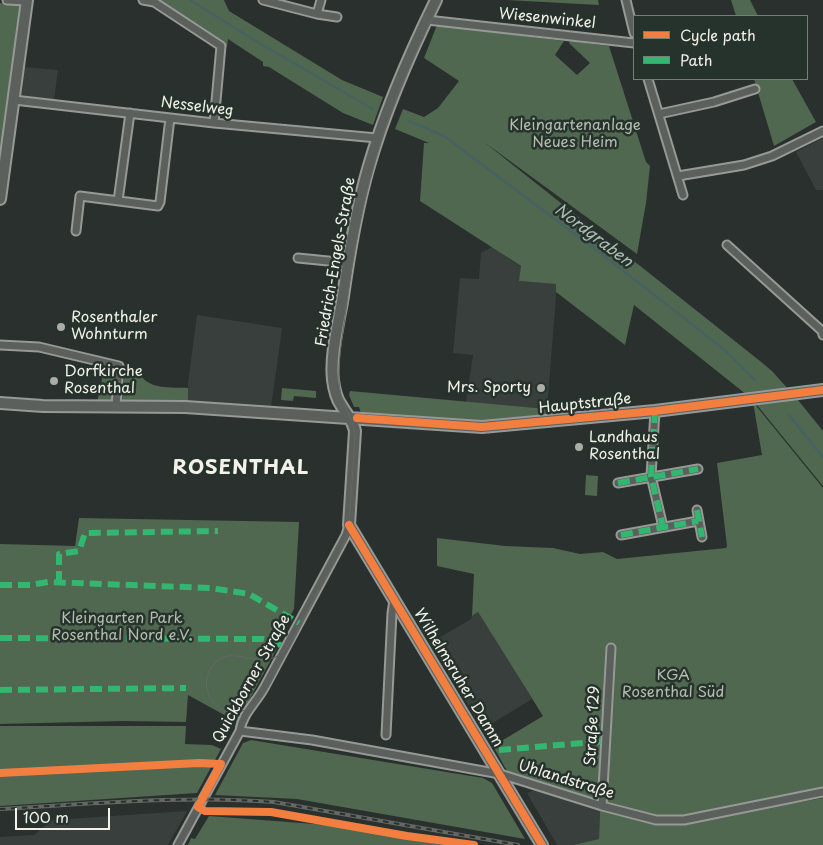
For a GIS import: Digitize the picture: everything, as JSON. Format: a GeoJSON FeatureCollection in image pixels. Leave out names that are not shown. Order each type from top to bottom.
{"type":"FeatureCollection","features":[{"type":"Feature","properties":{"kind":"main road"},"geometry":{"type":"LineString","coordinates":[[0,199],[27,0]]}},
{"type":"Feature","properties":{"kind":"main road","name":"Friedrich-Engels-Straße"},"geometry":{"type":"LineString","coordinates":[[350,418],[338,399],[333,374],[348,263],[362,192],[377,138],[397,83],[436,0]]}},
{"type":"Feature","properties":{"kind":"main road","name":"Hauptstraße"},"geometry":{"type":"LineString","coordinates":[[0,403],[43,406],[185,407],[482,427],[655,411],[823,390]]}},
{"type":"Feature","properties":{"kind":"main road"},"geometry":{"type":"LineString","coordinates":[[349,526],[355,431],[350,418]]}},
{"type":"Feature","properties":{"kind":"main road","name":"Wilhelmsruher Damm"},"geometry":{"type":"LineString","coordinates":[[349,526],[542,845]]}},
{"type":"Feature","properties":{"kind":"street"},"geometry":{"type":"LineString","coordinates":[[7,0],[27,0]]}},
{"type":"Feature","properties":{"kind":"street"},"geometry":{"type":"LineString","coordinates":[[143,0],[154,2],[221,46],[214,123]]}},
{"type":"Feature","properties":{"kind":"street"},"geometry":{"type":"LineString","coordinates":[[263,0],[317,14],[337,17]]}},
{"type":"Feature","properties":{"kind":"street"},"geometry":{"type":"LineString","coordinates":[[317,14],[321,0]]}},
{"type":"Feature","properties":{"kind":"street"},"geometry":{"type":"LineString","coordinates":[[626,0],[633,29]]}},
{"type":"Feature","properties":{"kind":"street","name":"Wiesenwinkel"},"geometry":{"type":"LineString","coordinates":[[427,20],[633,43]]}},
{"type":"Feature","properties":{"kind":"street"},"geometry":{"type":"LineString","coordinates":[[648,80],[683,195]]}},
{"type":"Feature","properties":{"kind":"street"},"geometry":{"type":"LineString","coordinates":[[659,114],[714,102],[755,89]]}},
{"type":"Feature","properties":{"kind":"street","name":"Nesselweg"},"geometry":{"type":"LineString","coordinates":[[14,100],[214,123],[377,138]]}},
{"type":"Feature","properties":{"kind":"street"},"geometry":{"type":"LineString","coordinates":[[118,201],[130,113]]}},
{"type":"Feature","properties":{"kind":"street"},"geometry":{"type":"LineString","coordinates":[[76,231],[80,196],[158,206],[170,118]]}},
{"type":"Feature","properties":{"kind":"street"},"geometry":{"type":"LineString","coordinates":[[678,176],[744,165],[772,156],[823,131]]}},
{"type":"Feature","properties":{"kind":"street"},"geometry":{"type":"LineString","coordinates":[[727,245],[809,318],[822,331],[823,336]]}},
{"type":"Feature","properties":{"kind":"street"},"geometry":{"type":"LineString","coordinates":[[298,258],[348,263]]}},
{"type":"Feature","properties":{"kind":"street"},"geometry":{"type":"LineString","coordinates":[[0,345],[39,347],[119,366],[116,406]]}},
{"type":"Feature","properties":{"kind":"street"},"geometry":{"type":"LineString","coordinates":[[655,411],[652,476],[663,527]]}},
{"type":"Feature","properties":{"kind":"street"},"geometry":{"type":"LineString","coordinates":[[618,483],[698,469]]}},
{"type":"Feature","properties":{"kind":"street"},"geometry":{"type":"LineString","coordinates":[[697,510],[702,537]]}},
{"type":"Feature","properties":{"kind":"street"},"geometry":{"type":"LineString","coordinates":[[621,535],[698,521]]}},
{"type":"Feature","properties":{"kind":"street","name":"Quickborner Straße"},"geometry":{"type":"LineString","coordinates":[[178,845],[240,731],[243,720],[263,689],[346,537],[349,526]]}},
{"type":"Feature","properties":{"kind":"street","name":"Wilhelmsruher Damm"},"geometry":{"type":"LineString","coordinates":[[386,735],[394,600]]}},
{"type":"Feature","properties":{"kind":"street","name":"Straße 129"},"geometry":{"type":"LineString","coordinates":[[602,806],[611,648]]}},
{"type":"Feature","properties":{"kind":"street","name":"Uhlandstraße"},"geometry":{"type":"LineString","coordinates":[[240,731],[312,740],[500,774],[602,806],[656,820],[671,821],[823,792]]}},
{"type":"Feature","properties":{"kind":"shaded area"},"geometry":{"type":"Polygon","coordinates":[[[23,67],[58,70],[54,100],[20,95],[23,67]]]}},
{"type":"Feature","properties":{"kind":"shaded area"},"geometry":{"type":"Polygon","coordinates":[[[823,138],[823,190],[816,190],[796,152],[823,138]]]}},
{"type":"Feature","properties":{"kind":"shaded area"},"geometry":{"type":"Polygon","coordinates":[[[492,247],[521,267],[520,281],[557,284],[547,409],[466,402],[473,355],[453,353],[460,278],[479,279],[481,253],[492,247]]]}},
{"type":"Feature","properties":{"kind":"shaded area"},"geometry":{"type":"Polygon","coordinates":[[[197,315],[282,328],[271,407],[188,405],[188,383],[197,315]]]}},
{"type":"Feature","properties":{"kind":"shaded area"},"geometry":{"type":"Polygon","coordinates":[[[478,612],[532,699],[483,729],[430,643],[471,619],[478,612]]]}},
{"type":"Feature","properties":{"kind":"shaded area"},"geometry":{"type":"Polygon","coordinates":[[[534,790],[600,811],[599,839],[573,845],[557,845],[527,793],[534,790]]]}},
{"type":"Feature","properties":{"kind":"shaded area"},"geometry":{"type":"Polygon","coordinates":[[[187,811],[168,845],[0,845],[0,837],[34,835],[52,820],[187,811]]]}},
{"type":"Feature","properties":{"kind":"green space"},"geometry":{"type":"Polygon","coordinates":[[[153,0],[224,0],[229,11],[342,80],[383,97],[373,125],[343,113],[269,67],[263,66],[263,62],[228,39],[227,47],[153,0]]]}},
{"type":"Feature","properties":{"kind":"green space"},"geometry":{"type":"Polygon","coordinates":[[[506,0],[598,0],[599,5],[506,0]]]}},
{"type":"Feature","properties":{"kind":"green space"},"geometry":{"type":"Polygon","coordinates":[[[731,0],[750,0],[758,15],[736,15],[731,0]]]}},
{"type":"Feature","properties":{"kind":"green space"},"geometry":{"type":"Polygon","coordinates":[[[0,3],[20,4],[0,156],[0,3]]]}},
{"type":"Feature","properties":{"kind":"green space","name":"Kleingartenanlage Neues Heim"},"geometry":{"type":"Polygon","coordinates":[[[437,25],[564,41],[555,55],[577,75],[590,63],[569,43],[570,41],[609,46],[646,162],[650,166],[637,254],[484,142],[772,371],[823,431],[823,486],[752,399],[634,305],[625,345],[556,292],[556,284],[519,281],[521,266],[420,201],[424,143],[429,143],[395,129],[403,109],[424,117],[438,108],[459,81],[424,58],[437,25]]]}},
{"type":"Feature","properties":{"kind":"green space"},"geometry":{"type":"Polygon","coordinates":[[[754,80],[793,80],[816,122],[774,146],[754,80]]]}},
{"type":"Feature","properties":{"kind":"green space"},"geometry":{"type":"Polygon","coordinates":[[[77,358],[114,371],[114,401],[112,403],[97,402],[104,370],[77,358]]]}},
{"type":"Feature","properties":{"kind":"green space"},"geometry":{"type":"Polygon","coordinates":[[[132,372],[140,374],[149,383],[155,385],[188,388],[188,405],[122,402],[124,379],[132,372]]]}},
{"type":"Feature","properties":{"kind":"green space"},"geometry":{"type":"Polygon","coordinates":[[[282,388],[316,391],[316,398],[294,396],[293,401],[281,400],[282,388]]]}},
{"type":"Feature","properties":{"kind":"green space"},"geometry":{"type":"Polygon","coordinates":[[[350,391],[547,409],[564,416],[486,424],[361,413],[359,407],[354,407],[349,395],[350,391]]]}},
{"type":"Feature","properties":{"kind":"green space","name":"KGA Rosenthal Süd"},"geometry":{"type":"Polygon","coordinates":[[[753,402],[823,488],[823,787],[679,816],[659,816],[507,771],[493,746],[543,716],[478,612],[472,616],[474,574],[437,566],[437,538],[505,546],[553,548],[580,554],[603,552],[617,559],[726,548],[717,463],[762,455],[753,402]]]}},
{"type":"Feature","properties":{"kind":"green space"},"geometry":{"type":"Polygon","coordinates":[[[586,475],[598,476],[597,496],[585,495],[586,475]]]}},
{"type":"Feature","properties":{"kind":"green space","name":"Kleingarten Park Rosenthal Nord e.V."},"geometry":{"type":"Polygon","coordinates":[[[79,518],[299,522],[294,609],[275,644],[277,648],[273,656],[237,722],[188,695],[186,722],[124,721],[0,724],[0,544],[75,546],[79,518]]]}},
{"type":"Feature","properties":{"kind":"green space"},"geometry":{"type":"Polygon","coordinates":[[[0,726],[186,726],[185,744],[212,745],[221,749],[197,793],[0,806],[0,726]]]}},
{"type":"Feature","properties":{"kind":"green space"},"geometry":{"type":"Polygon","coordinates":[[[251,740],[483,778],[492,783],[525,839],[297,799],[215,795],[243,743],[251,740]]]}},
{"type":"Feature","properties":{"kind":"green space"},"geometry":{"type":"Polygon","coordinates":[[[823,798],[823,845],[573,845],[599,839],[600,811],[649,823],[672,824],[823,798]]]}},
{"type":"Feature","properties":{"kind":"green space"},"geometry":{"type":"Polygon","coordinates":[[[209,816],[354,827],[442,845],[188,845],[191,838],[195,839],[209,816]]]}},
{"type":"Feature","properties":{"kind":"waterway","name":"Nordgraben"},"geometry":{"type":"LineString","coordinates":[[190,0],[254,40],[373,109]]}},
{"type":"Feature","properties":{"kind":"waterway","name":"Nordgraben"},"geometry":{"type":"LineString","coordinates":[[409,121],[444,136],[612,262],[726,351],[755,380]]}},
{"type":"Feature","properties":{"kind":"waterway","name":"Nordgraben"},"geometry":{"type":"LineString","coordinates":[[788,414],[823,457]]}},
{"type":"Feature","properties":{"kind":"tram line"},"geometry":{"type":"LineString","coordinates":[[317,592],[313,601],[308,611],[299,630],[271,682],[258,701],[248,709],[237,712],[226,711],[214,704],[210,699],[206,681],[210,670],[217,661],[224,657],[233,656],[261,660],[270,659],[284,651],[294,637],[298,628],[312,603],[315,597],[320,588],[335,562],[347,535],[355,435],[352,421],[341,395],[339,372],[356,245],[370,181],[388,121],[409,69],[441,0]]}},
{"type":"Feature","properties":{"kind":"railway"},"geometry":{"type":"LineString","coordinates":[[0,809],[205,799],[274,802],[518,845]]}},
{"type":"Feature","properties":{"kind":"marked path"},"geometry":{"type":"LineString","coordinates":[[655,411],[651,476],[663,527]]}},
{"type":"Feature","properties":{"kind":"marked path"},"geometry":{"type":"LineString","coordinates":[[618,483],[698,469]]}},
{"type":"Feature","properties":{"kind":"marked path"},"geometry":{"type":"LineString","coordinates":[[697,510],[702,537]]}},
{"type":"Feature","properties":{"kind":"marked path"},"geometry":{"type":"LineString","coordinates":[[621,535],[698,521]]}},
{"type":"Feature","properties":{"kind":"marked path"},"geometry":{"type":"LineString","coordinates":[[59,583],[59,554],[79,551],[85,533],[218,531]]}},
{"type":"Feature","properties":{"kind":"marked path"},"geometry":{"type":"LineString","coordinates":[[0,585],[30,585],[48,582],[211,588],[249,594],[299,623]]}},
{"type":"Feature","properties":{"kind":"marked path"},"geometry":{"type":"LineString","coordinates":[[0,638],[263,639],[275,642],[285,648]]}},
{"type":"Feature","properties":{"kind":"marked path"},"geometry":{"type":"LineString","coordinates":[[0,690],[186,688]]}},
{"type":"Feature","properties":{"kind":"marked path"},"geometry":{"type":"LineString","coordinates":[[499,750],[606,741]]}},
{"type":"Feature","properties":{"kind":"cycle path"},"geometry":{"type":"LineString","coordinates":[[357,418],[482,427],[655,411],[823,390]]}},
{"type":"Feature","properties":{"kind":"cycle path"},"geometry":{"type":"LineString","coordinates":[[349,525],[542,845]]}},
{"type":"Feature","properties":{"kind":"cycle path"},"geometry":{"type":"LineString","coordinates":[[0,773],[199,763],[221,764],[198,807],[205,811],[271,812],[407,836],[474,845]]}},
{"type":"Feature","properties":{"kind":"place","name":"Rosenthaler Wohnturm"},"geometry":{"type":"Point","coordinates":[61,327]}},
{"type":"Feature","properties":{"kind":"place","name":"Dorfkirche Rosenthal"},"geometry":{"type":"Point","coordinates":[54,381]}},
{"type":"Feature","properties":{"kind":"place","name":"Mrs. Sporty"},"geometry":{"type":"Point","coordinates":[541,388]}},
{"type":"Feature","properties":{"kind":"place","name":"Landhaus Rosenthal"},"geometry":{"type":"Point","coordinates":[579,447]}},
{"type":"Feature","properties":{"kind":"district","name":"ROSENTHAL"},"geometry":{"type":"Point","coordinates":[241,468]}}]}
